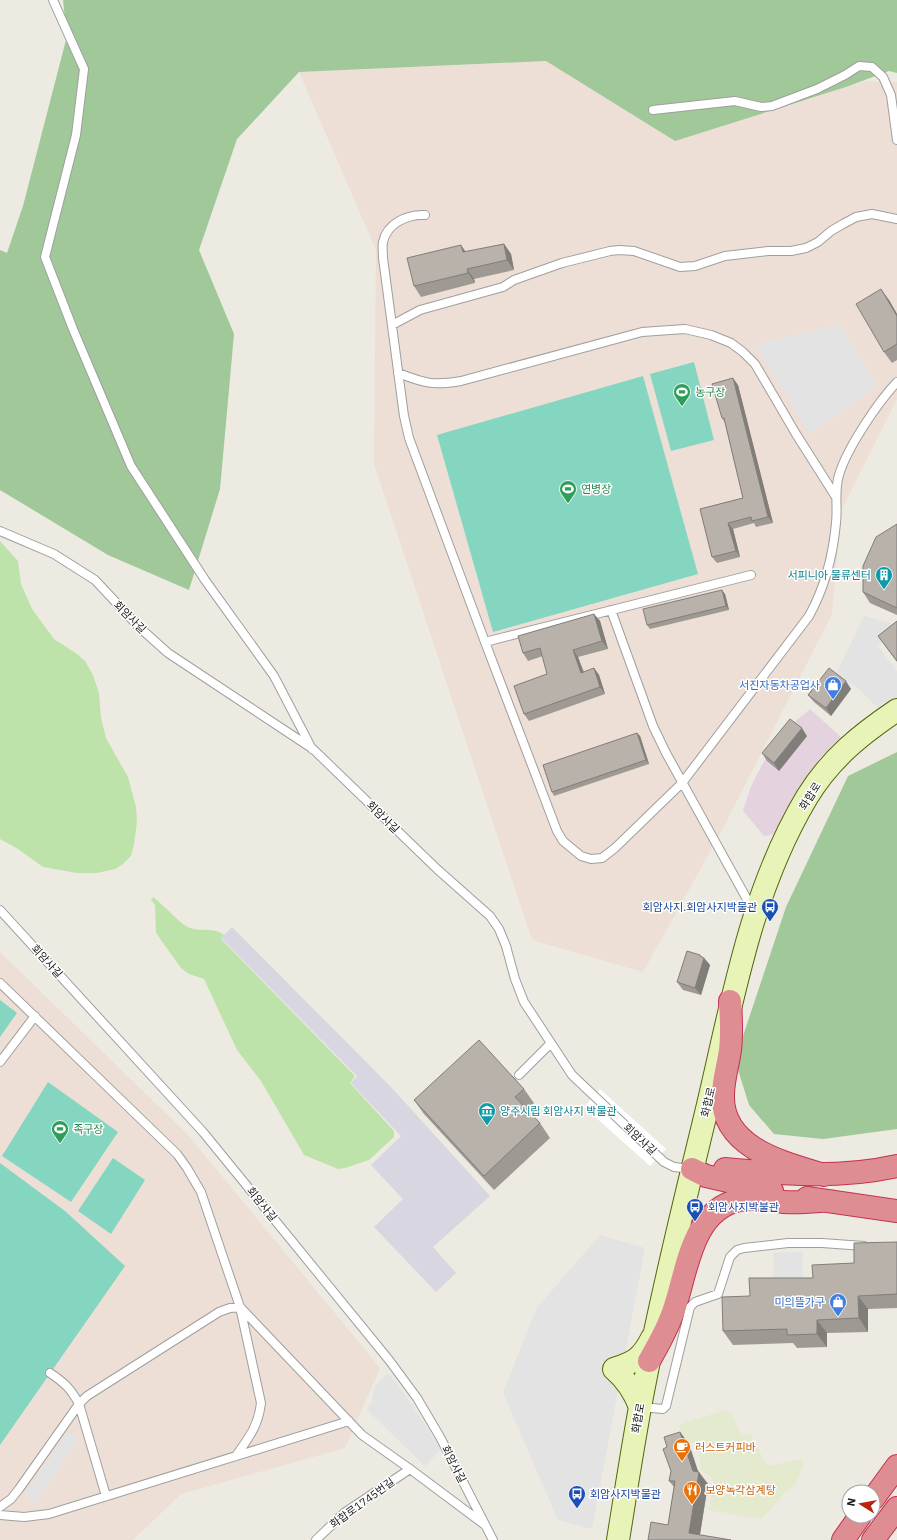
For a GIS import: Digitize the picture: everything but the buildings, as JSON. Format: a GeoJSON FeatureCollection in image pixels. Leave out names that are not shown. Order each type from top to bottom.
{"type":"FeatureCollection","features":[{"type":"Feature","properties":{"kind":"highway"},"geometry":{"type":"LineString","coordinates":[[730,1002],[730,1048],[723,1097],[726,1116],[730,1124],[738,1136],[749,1145],[768,1156],[824,1175]]}},
{"type":"Feature","properties":{"kind":"highway"},"geometry":{"type":"LineString","coordinates":[[692,1170],[717,1168],[824,1175],[859,1173],[897,1166]]}},
{"type":"Feature","properties":{"kind":"highway"},"geometry":{"type":"LineString","coordinates":[[692,1170],[706,1176],[821,1201],[897,1211]]}},
{"type":"Feature","properties":{"kind":"highway"},"geometry":{"type":"LineString","coordinates":[[649,1361],[670,1320],[692,1249],[702,1228],[712,1215],[728,1204],[751,1199],[764,1198],[795,1202],[821,1201]]}},
{"type":"Feature","properties":{"kind":"highway"},"geometry":{"type":"LineString","coordinates":[[881,1488],[897,1466]]}},
{"type":"Feature","properties":{"kind":"highway"},"geometry":{"type":"LineString","coordinates":[[873,1540],[897,1508]]}},
{"type":"Feature","properties":{"kind":"highway"},"geometry":{"type":"LineString","coordinates":[[843,1540],[854,1524]]}},
{"type":"Feature","properties":{"kind":"main road","name":"화합로"},"geometry":{"type":"LineString","coordinates":[[618,1540],[649,1361],[730,1002],[755,915],[775,861],[812,791],[831,763],[846,748],[897,710]]}},
{"type":"Feature","properties":{"kind":"main road"},"geometry":{"type":"LineString","coordinates":[[640,1407],[631,1386],[614,1369],[640,1357],[656,1330]]}},
{"type":"Feature","properties":{"kind":"lane"},"geometry":{"type":"LineString","coordinates":[[53,0],[84,69],[76,135],[45,257],[76,336],[131,466],[205,580],[274,676],[313,750]]}},
{"type":"Feature","properties":{"kind":"lane"},"geometry":{"type":"LineString","coordinates":[[653,110],[735,101],[761,107],[772,106],[817,89],[844,76],[859,66],[872,66],[883,77],[891,95],[897,140]]}},
{"type":"Feature","properties":{"kind":"lane"},"geometry":{"type":"LineString","coordinates":[[425,215],[416,214],[406,217],[394,224],[387,232],[383,242],[383,258],[404,416],[410,438],[485,642],[557,831],[563,841],[580,856],[591,859],[602,858],[615,848],[682,783],[808,616],[822,591],[828,565],[837,523],[836,497],[839,475],[859,434],[897,382]]}},
{"type":"Feature","properties":{"kind":"lane"},"geometry":{"type":"LineString","coordinates":[[392,325],[420,310],[503,287],[514,280],[562,263],[610,251],[634,251],[680,267],[695,266],[725,256],[768,251],[791,251],[806,248],[818,242],[831,231],[856,217],[872,214],[897,219]]}},
{"type":"Feature","properties":{"kind":"lane"},"geometry":{"type":"LineString","coordinates":[[398,373],[422,382],[443,384],[461,381],[642,332],[685,329],[711,335],[730,343],[743,352],[755,364],[796,434],[836,497]]}},
{"type":"Feature","properties":{"kind":"lane","name":"회암사길"},"geometry":{"type":"LineString","coordinates":[[0,532],[54,554],[95,580],[139,627],[168,653],[313,750],[437,869],[490,916],[499,929],[504,940],[515,979],[524,1002],[550,1044],[576,1080],[664,1162],[674,1167],[692,1170]]}},
{"type":"Feature","properties":{"kind":"lane"},"geometry":{"type":"LineString","coordinates":[[485,642],[752,574]]}},
{"type":"Feature","properties":{"kind":"lane"},"geometry":{"type":"LineString","coordinates":[[611,610],[653,726],[682,783],[755,915]]}},
{"type":"Feature","properties":{"kind":"lane","name":"회암사길"},"geometry":{"type":"LineString","coordinates":[[0,910],[203,1132],[389,1360],[417,1398],[440,1437],[486,1526]]}},
{"type":"Feature","properties":{"kind":"lane"},"geometry":{"type":"LineString","coordinates":[[0,983],[162,1138],[187,1168],[201,1192],[240,1307],[261,1403],[259,1418],[254,1429],[236,1456]]}},
{"type":"Feature","properties":{"kind":"lane"},"geometry":{"type":"LineString","coordinates":[[0,1062],[35,1016]]}},
{"type":"Feature","properties":{"kind":"lane"},"geometry":{"type":"LineString","coordinates":[[519,1075],[550,1044]]}},
{"type":"Feature","properties":{"kind":"lane"},"geometry":{"type":"LineString","coordinates":[[640,1407],[660,1410],[666,1406],[690,1307],[695,1302],[718,1294],[733,1252],[744,1248],[800,1242],[873,1246]]}},
{"type":"Feature","properties":{"kind":"lane"},"geometry":{"type":"LineString","coordinates":[[240,1307],[362,1435],[486,1526],[493,1540]]}},
{"type":"Feature","properties":{"kind":"lane"},"geometry":{"type":"LineString","coordinates":[[0,1507],[11,1499],[19,1489],[79,1404],[87,1396],[219,1312],[230,1308],[240,1307]]}},
{"type":"Feature","properties":{"kind":"lane"},"geometry":{"type":"LineString","coordinates":[[50,1373],[72,1390],[79,1404],[106,1496]]}},
{"type":"Feature","properties":{"kind":"lane"},"geometry":{"type":"LineString","coordinates":[[0,1515],[24,1517],[49,1514],[349,1421]]}},
{"type":"Feature","properties":{"kind":"lane","name":"화합로1745번길"},"geometry":{"type":"LineString","coordinates":[[316,1540],[344,1513],[410,1469]]}},
{"type":"Feature","properties":{"kind":"shaded area"},"geometry":{"type":"Polygon","coordinates":[[[546,61],[675,141],[866,81],[897,82],[897,399],[841,511],[832,614],[720,834],[643,972],[532,940],[374,464],[376,250],[299,72],[546,61]]]}},
{"type":"Feature","properties":{"kind":"shaded area"},"geometry":{"type":"Polygon","coordinates":[[[840,325],[877,385],[810,434],[755,344],[840,325]]]}},
{"type":"Feature","properties":{"kind":"shaded area"},"geometry":{"type":"Polygon","coordinates":[[[864,616],[897,625],[897,631],[877,645],[897,671],[897,699],[881,711],[859,689],[836,674],[864,616]]]}},
{"type":"Feature","properties":{"kind":"shaded area"},"geometry":{"type":"Polygon","coordinates":[[[810,709],[841,737],[820,758],[805,782],[780,831],[764,836],[743,811],[750,789],[779,735],[810,709]]]}},
{"type":"Feature","properties":{"kind":"shaded area"},"geometry":{"type":"Polygon","coordinates":[[[232,927],[390,1086],[490,1196],[433,1247],[456,1273],[436,1292],[374,1227],[403,1199],[371,1165],[401,1136],[351,1083],[357,1076],[221,938],[232,927]]]}},
{"type":"Feature","properties":{"kind":"shaded area"},"geometry":{"type":"Polygon","coordinates":[[[0,952],[188,1135],[380,1368],[345,1448],[181,1494],[133,1540],[0,1540],[0,952]]]}},
{"type":"Feature","properties":{"kind":"shaded area"},"geometry":{"type":"Polygon","coordinates":[[[600,1235],[645,1248],[592,1529],[558,1520],[503,1393],[536,1309],[600,1235]]]}},
{"type":"Feature","properties":{"kind":"shaded area"},"geometry":{"type":"Polygon","coordinates":[[[803,1252],[803,1287],[773,1287],[773,1253],[803,1252]]]}},
{"type":"Feature","properties":{"kind":"shaded area"},"geometry":{"type":"Polygon","coordinates":[[[388,1373],[406,1396],[441,1449],[425,1466],[366,1409],[372,1403],[374,1387],[388,1373]]]}},
{"type":"Feature","properties":{"kind":"shaded area"},"geometry":{"type":"Polygon","coordinates":[[[68,1431],[79,1439],[36,1503],[24,1495],[68,1431]]]}},
{"type":"Feature","properties":{"kind":"green space"},"geometry":{"type":"Polygon","coordinates":[[[63,0],[897,0],[897,73],[889,71],[846,87],[675,141],[546,61],[299,72],[237,139],[199,250],[234,334],[220,489],[189,590],[108,555],[0,490],[0,250],[7,253],[23,206],[67,36],[63,0]]]}},
{"type":"Feature","properties":{"kind":"green space","name":"농구장"},"geometry":{"type":"Polygon","coordinates":[[[694,362],[714,440],[671,451],[650,374],[694,362]]]}},
{"type":"Feature","properties":{"kind":"green space","name":"연병장"},"geometry":{"type":"Polygon","coordinates":[[[643,376],[698,574],[493,632],[437,435],[643,376]]]}},
{"type":"Feature","properties":{"kind":"green space"},"geometry":{"type":"Polygon","coordinates":[[[0,541],[18,561],[21,584],[32,609],[54,639],[85,661],[93,675],[99,693],[101,718],[106,738],[128,777],[136,807],[137,822],[131,856],[115,869],[97,873],[77,873],[43,867],[18,849],[0,839],[0,541]]]}},
{"type":"Feature","properties":{"kind":"green space"},"geometry":{"type":"Polygon","coordinates":[[[897,752],[897,1129],[823,1139],[774,1134],[749,1105],[735,1060],[786,907],[848,776],[897,752]]]}},
{"type":"Feature","properties":{"kind":"green space"},"geometry":{"type":"Polygon","coordinates":[[[153,897],[186,926],[194,929],[212,930],[224,935],[221,939],[355,1076],[350,1083],[394,1131],[394,1137],[369,1160],[338,1169],[304,1155],[261,1081],[237,1050],[204,979],[189,974],[181,968],[156,933],[155,905],[151,900],[153,897]]]}},
{"type":"Feature","properties":{"kind":"green space"},"geometry":{"type":"Polygon","coordinates":[[[0,1000],[17,1013],[0,1037],[0,1000]]]}},
{"type":"Feature","properties":{"kind":"green space","name":"족구장"},"geometry":{"type":"Polygon","coordinates":[[[48,1082],[118,1132],[71,1202],[2,1156],[48,1082]]]}},
{"type":"Feature","properties":{"kind":"green space"},"geometry":{"type":"Polygon","coordinates":[[[113,1158],[145,1180],[111,1234],[78,1211],[113,1158]]]}},
{"type":"Feature","properties":{"kind":"green space"},"geometry":{"type":"Polygon","coordinates":[[[0,1163],[65,1211],[125,1266],[0,1445],[0,1163]]]}},
{"type":"Feature","properties":{"kind":"green space"},"geometry":{"type":"Polygon","coordinates":[[[725,1410],[732,1415],[741,1435],[749,1434],[752,1437],[767,1466],[803,1459],[803,1466],[795,1485],[787,1491],[761,1519],[709,1510],[713,1479],[701,1470],[698,1444],[685,1443],[679,1425],[725,1410]]]}},
{"type":"Feature","properties":{"kind":"pier"},"geometry":{"type":"Polygon","coordinates":[[[600,1089],[666,1149],[650,1166],[584,1107],[600,1089]]]}},
{"type":"Feature","properties":{"kind":"place","name":"농구장"},"geometry":{"type":"Point","coordinates":[682,407]}},
{"type":"Feature","properties":{"kind":"place","name":"연병장"},"geometry":{"type":"Point","coordinates":[568,504]}},
{"type":"Feature","properties":{"kind":"place","name":"서피니아 물류센터"},"geometry":{"type":"Point","coordinates":[884,590]}},
{"type":"Feature","properties":{"kind":"place","name":"서진자동차공업사"},"geometry":{"type":"Point","coordinates":[833,700]}},
{"type":"Feature","properties":{"kind":"place","name":"회암사지.회암사지박물관"},"geometry":{"type":"Point","coordinates":[770,922]}},
{"type":"Feature","properties":{"kind":"place","name":"양주시립 회암사지 박물관"},"geometry":{"type":"Point","coordinates":[487,1126]}},
{"type":"Feature","properties":{"kind":"place","name":"족구장"},"geometry":{"type":"Point","coordinates":[60,1144]}},
{"type":"Feature","properties":{"kind":"place","name":"회암사지박불관"},"geometry":{"type":"Point","coordinates":[695,1222]}},
{"type":"Feature","properties":{"kind":"place","name":"미의뜰가구"},"geometry":{"type":"Point","coordinates":[838,1317]}},
{"type":"Feature","properties":{"kind":"place","name":"러스트커피바"},"geometry":{"type":"Point","coordinates":[682,1462]}},
{"type":"Feature","properties":{"kind":"place","name":"보양녹각삼계탕"},"geometry":{"type":"Point","coordinates":[692,1505]}},
{"type":"Feature","properties":{"kind":"place","name":"회암사지박물관"},"geometry":{"type":"Point","coordinates":[577,1509]}}]}
